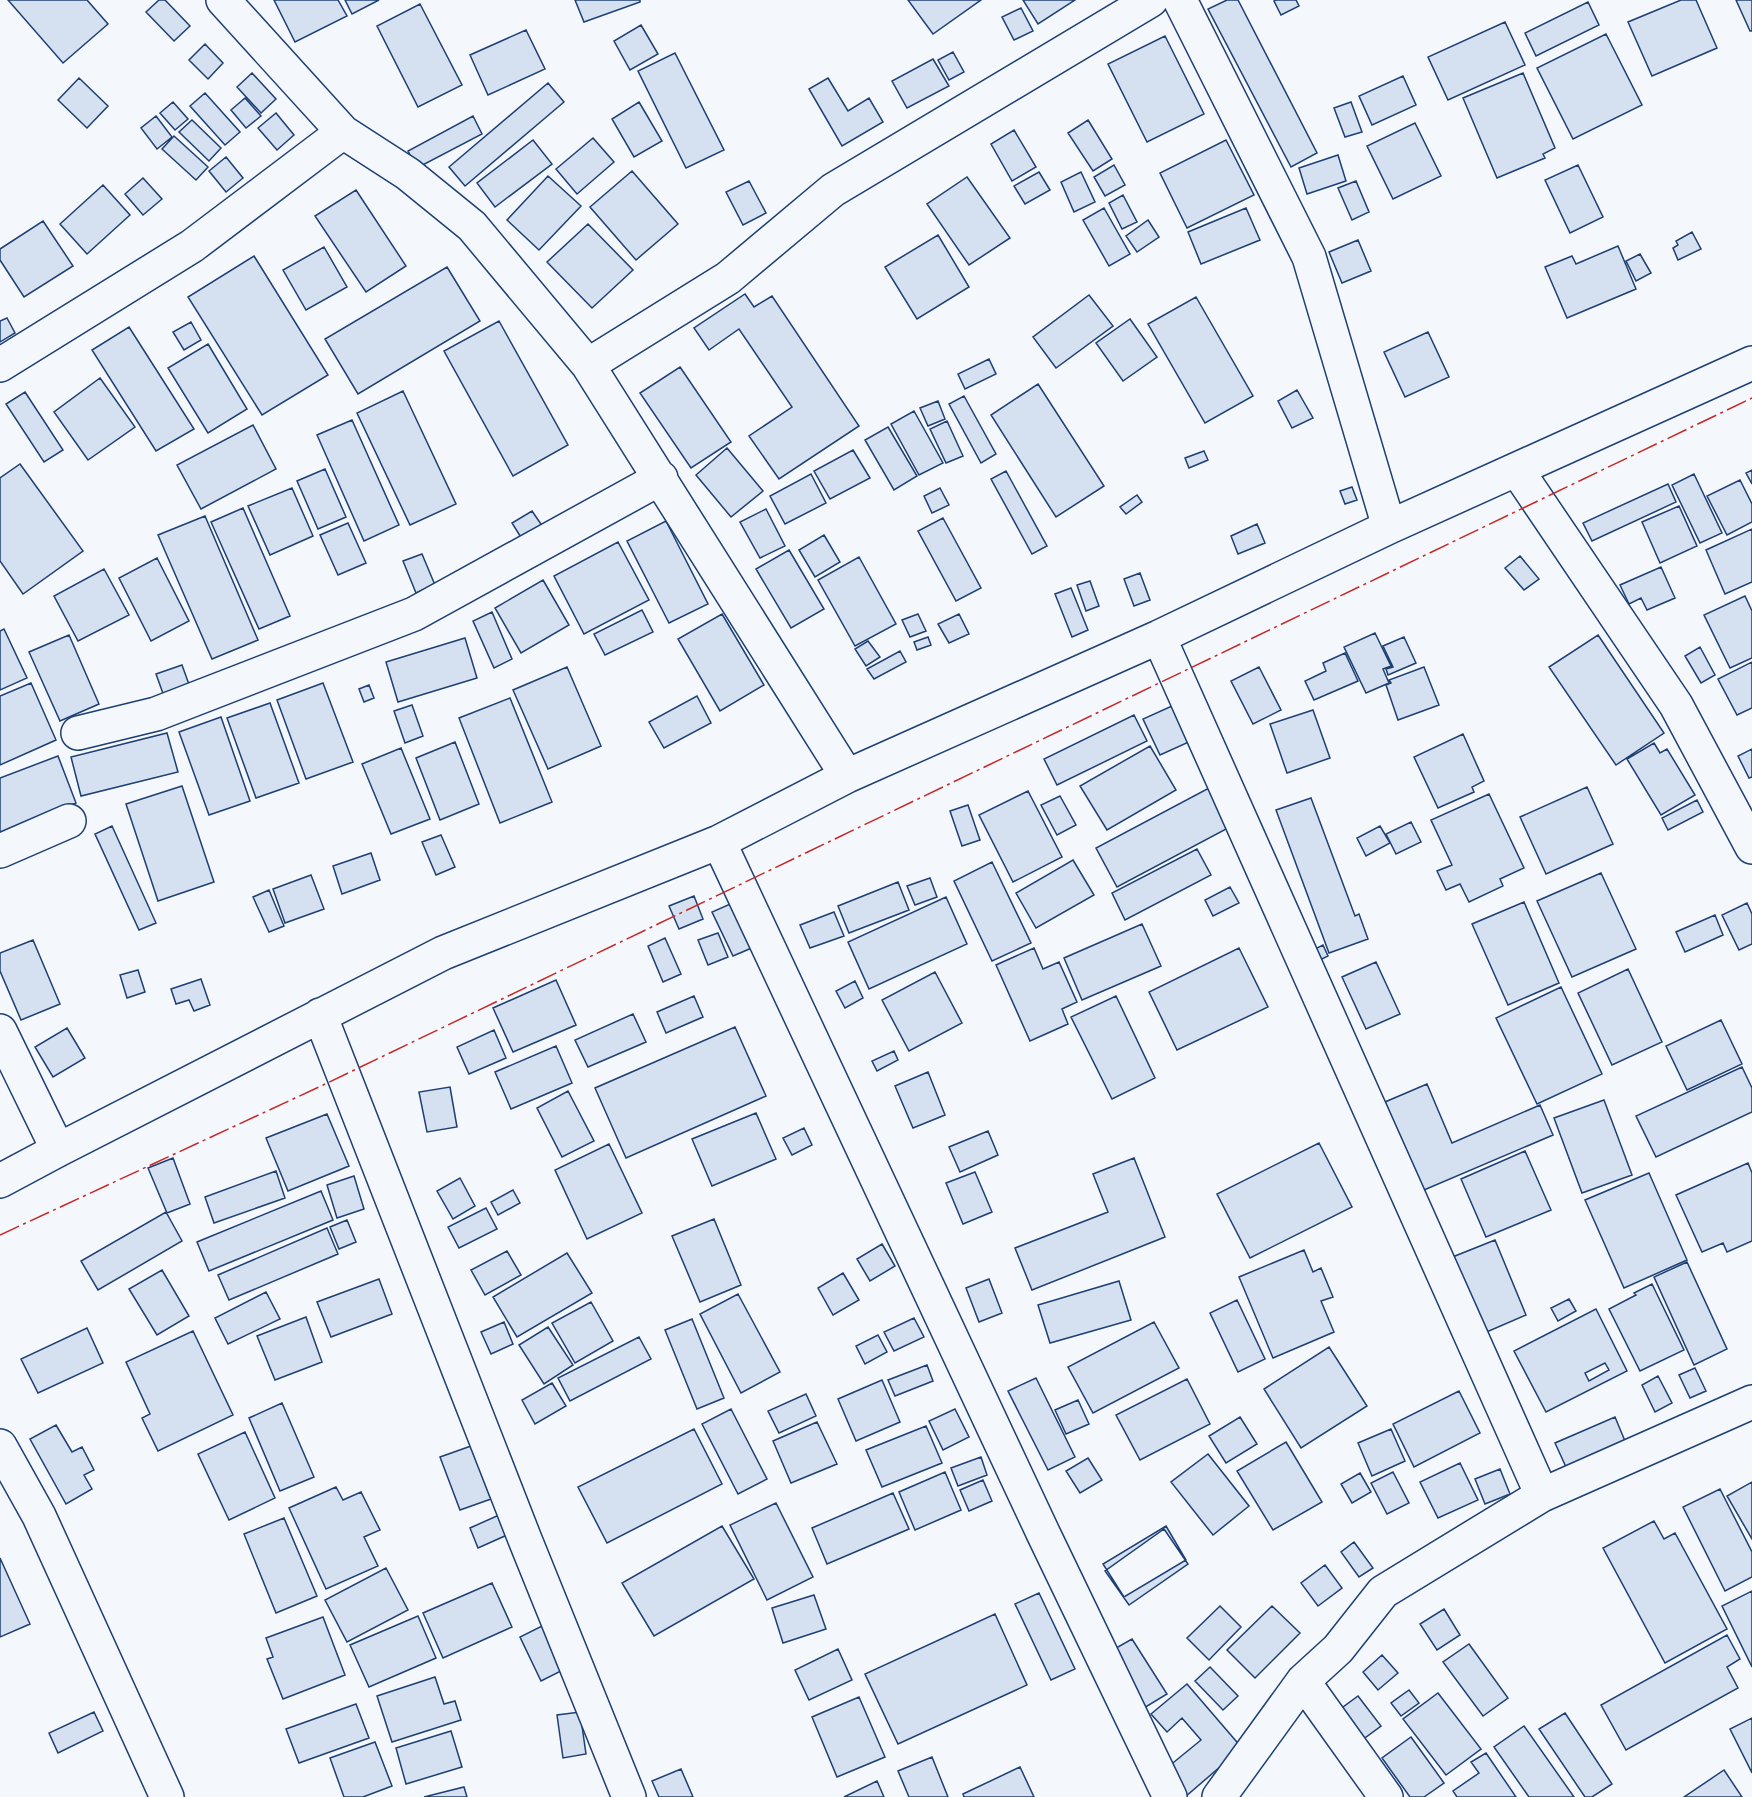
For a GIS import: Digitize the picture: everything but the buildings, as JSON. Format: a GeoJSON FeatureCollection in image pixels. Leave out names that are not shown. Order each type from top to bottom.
{"type":"FeatureCollection","features":[{"type":"Feature","properties":{"kind":"street"},"geometry":{"type":"LineString","coordinates":[[223,0],[343,132],[408,174],[472,226],[588,365],[847,777]]}},
{"type":"Feature","properties":{"kind":"street"},"geometry":{"type":"LineString","coordinates":[[588,365],[728,278],[833,190],[1151,0]]}},
{"type":"Feature","properties":{"kind":"street"},"geometry":{"type":"LineString","coordinates":[[1180,0],[1308,257],[1389,527]]}},
{"type":"Feature","properties":{"kind":"street"},"geometry":{"type":"LineString","coordinates":[[0,365],[192,246],[343,132]]}},
{"type":"Feature","properties":{"kind":"street"},"geometry":{"type":"LineString","coordinates":[[0,1181],[443,953],[719,842],[847,777],[1159,637],[1389,527],[1752,363]]}},
{"type":"Feature","properties":{"kind":"street"},"geometry":{"type":"LineString","coordinates":[[1516,470],[1677,705],[1752,847]]}},
{"type":"Feature","properties":{"kind":"street"},"geometry":{"type":"LineString","coordinates":[[78,734],[156,714],[414,614],[661,478]]}},
{"type":"Feature","properties":{"kind":"street"},"geometry":{"type":"LineString","coordinates":[[1159,637],[1542,1495]]}},
{"type":"Feature","properties":{"kind":"street"},"geometry":{"type":"LineString","coordinates":[[0,851],[69,820]]}},
{"type":"Feature","properties":{"kind":"street"},"geometry":{"type":"LineString","coordinates":[[719,842],[1049,1546],[1170,1797]]}},
{"type":"Feature","properties":{"kind":"street"},"geometry":{"type":"LineString","coordinates":[[320,1015],[524,1537],[629,1797]]}},
{"type":"Feature","properties":{"kind":"street"},"geometry":{"type":"LineString","coordinates":[[0,1031],[58,1150]]}},
{"type":"Feature","properties":{"kind":"street"},"geometry":{"type":"LineString","coordinates":[[1219,1797],[1304,1681],[1338,1649],[1383,1592],[1542,1495],[1752,1402]]}},
{"type":"Feature","properties":{"kind":"street"},"geometry":{"type":"LineString","coordinates":[[0,1446],[39,1516],[167,1797]]}},
{"type":"Feature","properties":{"kind":"street"},"geometry":{"type":"LineString","coordinates":[[1304,1681],[1386,1797]]}},
{"type":"Feature","properties":{"kind":"power"},"geometry":{"type":"LineString","coordinates":[[0,1235],[321,1086],[1752,398]]}}]}
